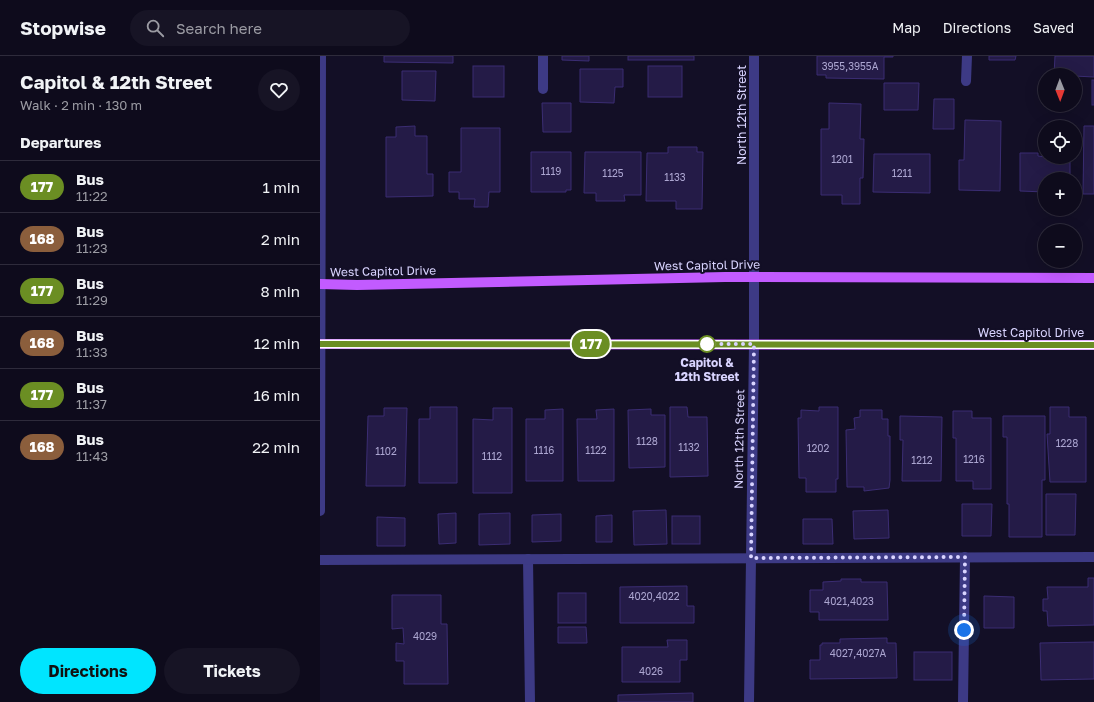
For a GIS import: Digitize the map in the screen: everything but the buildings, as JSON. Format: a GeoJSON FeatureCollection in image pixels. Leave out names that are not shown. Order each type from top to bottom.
{"type":"FeatureCollection","features":[{"type":"Feature","properties":{"kind":"main road","name":"West Capitol Drive"},"geometry":{"type":"LineString","coordinates":[[320,284],[357,285],[754,277],[1094,278]]}},
{"type":"Feature","properties":{"kind":"main road","name":"West Capitol Drive"},"geometry":{"type":"LineString","coordinates":[[321,344],[1094,345]]}},
{"type":"Feature","properties":{"kind":"street"},"geometry":{"type":"LineString","coordinates":[[320,511],[321,56]]}},
{"type":"Feature","properties":{"kind":"street"},"geometry":{"type":"LineString","coordinates":[[543,56],[543,89]]}},
{"type":"Feature","properties":{"kind":"street","name":"North 12th Street"},"geometry":{"type":"LineString","coordinates":[[749,702],[754,344],[754,56]]}},
{"type":"Feature","properties":{"kind":"street"},"geometry":{"type":"LineString","coordinates":[[966,56],[966,81]]}},
{"type":"Feature","properties":{"kind":"street"},"geometry":{"type":"LineString","coordinates":[[963,702],[965,557]]}},
{"type":"Feature","properties":{"kind":"street"},"geometry":{"type":"LineString","coordinates":[[320,560],[1094,557]]}},
{"type":"Feature","properties":{"kind":"street"},"geometry":{"type":"LineString","coordinates":[[528,559],[530,702]]}},
{"type":"Feature","properties":{"kind":"bus line","name":"177"},"geometry":{"type":"LineString","coordinates":[[320,344],[1094,345]]}},
{"type":"Feature","properties":{"kind":"place","name":"Capitol & 12th Street"},"geometry":{"type":"Point","coordinates":[707,344]}},
{"type":"Feature","properties":{"kind":"route"},"geometry":{"type":"LineString","coordinates":[[707,344],[754,344],[751,558],[965,557],[964,630]]}}]}
